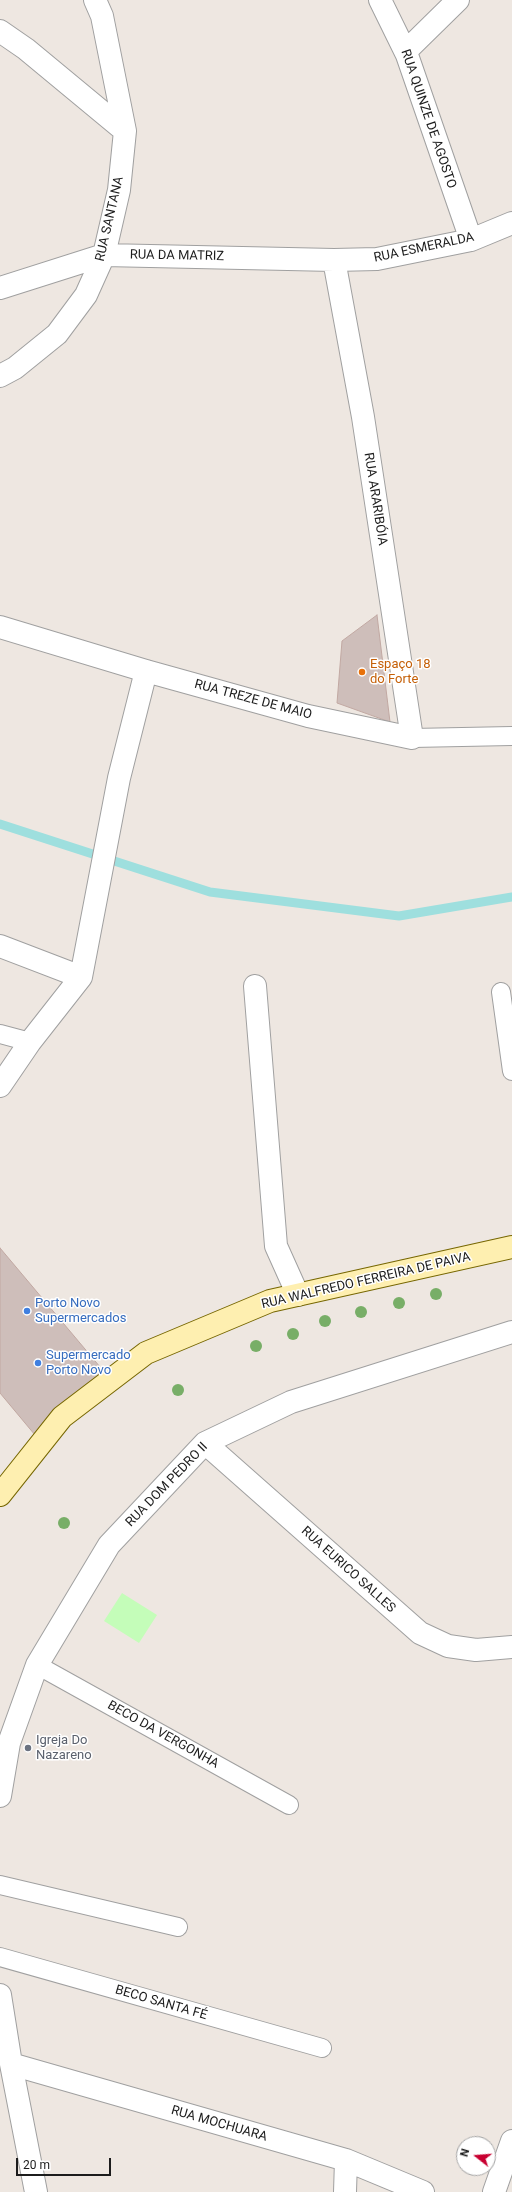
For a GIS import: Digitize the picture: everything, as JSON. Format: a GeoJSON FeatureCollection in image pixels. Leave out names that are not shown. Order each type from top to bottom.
{"type":"FeatureCollection","features":[{"type":"Feature","properties":{"kind":"street","name":"RUA SANTANA"},"geometry":{"type":"LineString","coordinates":[[0,376],[15,368],[57,334],[86,295],[104,255],[120,190],[125,131],[102,16],[95,0]]}},
{"type":"Feature","properties":{"kind":"street","name":"RUA QUINZE DE AGOSTO"},"geometry":{"type":"LineString","coordinates":[[380,0],[406,51],[471,240]]}},
{"type":"Feature","properties":{"kind":"street"},"geometry":{"type":"LineString","coordinates":[[406,51],[458,0]]}},
{"type":"Feature","properties":{"kind":"street"},"geometry":{"type":"LineString","coordinates":[[0,31],[26,49],[125,131]]}},
{"type":"Feature","properties":{"kind":"street","name":"RUA ESMERALDA"},"geometry":{"type":"LineString","coordinates":[[334,260],[377,259],[471,240],[512,223]]}},
{"type":"Feature","properties":{"kind":"street","name":"RUA DA MATRIZ"},"geometry":{"type":"LineString","coordinates":[[0,288],[104,255],[334,260]]}},
{"type":"Feature","properties":{"kind":"street","name":"RUA ARARIBÓIA"},"geometry":{"type":"LineString","coordinates":[[334,260],[363,417],[412,738]]}},
{"type":"Feature","properties":{"kind":"street","name":"RUA TREZE DE MAIO"},"geometry":{"type":"LineString","coordinates":[[0,627],[146,671],[308,716],[412,738]]}},
{"type":"Feature","properties":{"kind":"street"},"geometry":{"type":"LineString","coordinates":[[0,1086],[30,1042],[82,977],[119,778],[146,671]]}},
{"type":"Feature","properties":{"kind":"street"},"geometry":{"type":"LineString","coordinates":[[0,946],[82,977]]}},
{"type":"Feature","properties":{"kind":"street"},"geometry":{"type":"LineString","coordinates":[[255,986],[276,1246],[298,1295]]}},
{"type":"Feature","properties":{"kind":"street","name":"RUA WALFREDO FERREIRA DE PAIVA"},"geometry":{"type":"LineString","coordinates":[[0,1496],[62,1417],[146,1353],[270,1301],[512,1247]]}},
{"type":"Feature","properties":{"kind":"street","name":"RUA DOM PEDRO II"},"geometry":{"type":"LineString","coordinates":[[0,1796],[10,1743],[37,1665],[109,1545],[205,1443],[291,1402],[512,1332]]}},
{"type":"Feature","properties":{"kind":"street","name":"RUA EURICO SALLES"},"geometry":{"type":"LineString","coordinates":[[205,1443],[420,1633],[448,1646],[476,1650],[512,1647]]}},
{"type":"Feature","properties":{"kind":"street"},"geometry":{"type":"LineString","coordinates":[[0,1995],[11,2064],[36,2192]]}},
{"type":"Feature","properties":{"kind":"street","name":"RUA MOCHUARA"},"geometry":{"type":"LineString","coordinates":[[11,2064],[346,2160],[423,2192]]}},
{"type":"Feature","properties":{"kind":"street"},"geometry":{"type":"LineString","coordinates":[[494,2192],[512,2141]]}},
{"type":"Feature","properties":{"kind":"street"},"geometry":{"type":"LineString","coordinates":[[346,2160],[346,2192]]}},
{"type":"Feature","properties":{"kind":"lane","name":"RUA TREZE DE MAIO"},"geometry":{"type":"LineString","coordinates":[[412,738],[512,736]]}},
{"type":"Feature","properties":{"kind":"lane"},"geometry":{"type":"LineString","coordinates":[[501,992],[512,1071]]}},
{"type":"Feature","properties":{"kind":"lane"},"geometry":{"type":"LineString","coordinates":[[0,1034],[30,1042]]}},
{"type":"Feature","properties":{"kind":"lane","name":"BECO DA VERGONHA"},"geometry":{"type":"LineString","coordinates":[[37,1665],[289,1805]]}},
{"type":"Feature","properties":{"kind":"lane"},"geometry":{"type":"LineString","coordinates":[[0,1885],[178,1927]]}},
{"type":"Feature","properties":{"kind":"lane","name":"BECO SANTA FÉ"},"geometry":{"type":"LineString","coordinates":[[0,1957],[322,2048]]}},
{"type":"Feature","properties":{"kind":"green space"},"geometry":{"type":"Polygon","coordinates":[[[122,1593],[157,1615],[139,1643],[104,1621],[122,1593]]]}},
{"type":"Feature","properties":{"kind":"building","name":"Espaço 18 do Forte"},"geometry":{"type":"Polygon","coordinates":[[[377,615],[390,722],[337,703],[342,641],[377,615]]]}},
{"type":"Feature","properties":{"kind":"building","name":"Porto Novo Supermercados"},"geometry":{"type":"Polygon","coordinates":[[[0,1248],[106,1374],[35,1435],[0,1393],[0,1248]]]}},
{"type":"Feature","properties":{"kind":"waterway"},"geometry":{"type":"LineString","coordinates":[[0,824],[210,892],[399,916],[512,897]]}},
{"type":"Feature","properties":{"kind":"place","name":"Espaço 18 do Forte"},"geometry":{"type":"Point","coordinates":[362,672]}},
{"type":"Feature","properties":{"kind":"place","name":"Porto Novo Supermercados"},"geometry":{"type":"Point","coordinates":[27,1311]}},
{"type":"Feature","properties":{"kind":"place","name":"Supermercado Porto Novo"},"geometry":{"type":"Point","coordinates":[38,1363]}},
{"type":"Feature","properties":{"kind":"place","name":"Igreja Do Nazareno"},"geometry":{"type":"Point","coordinates":[28,1748]}}]}
